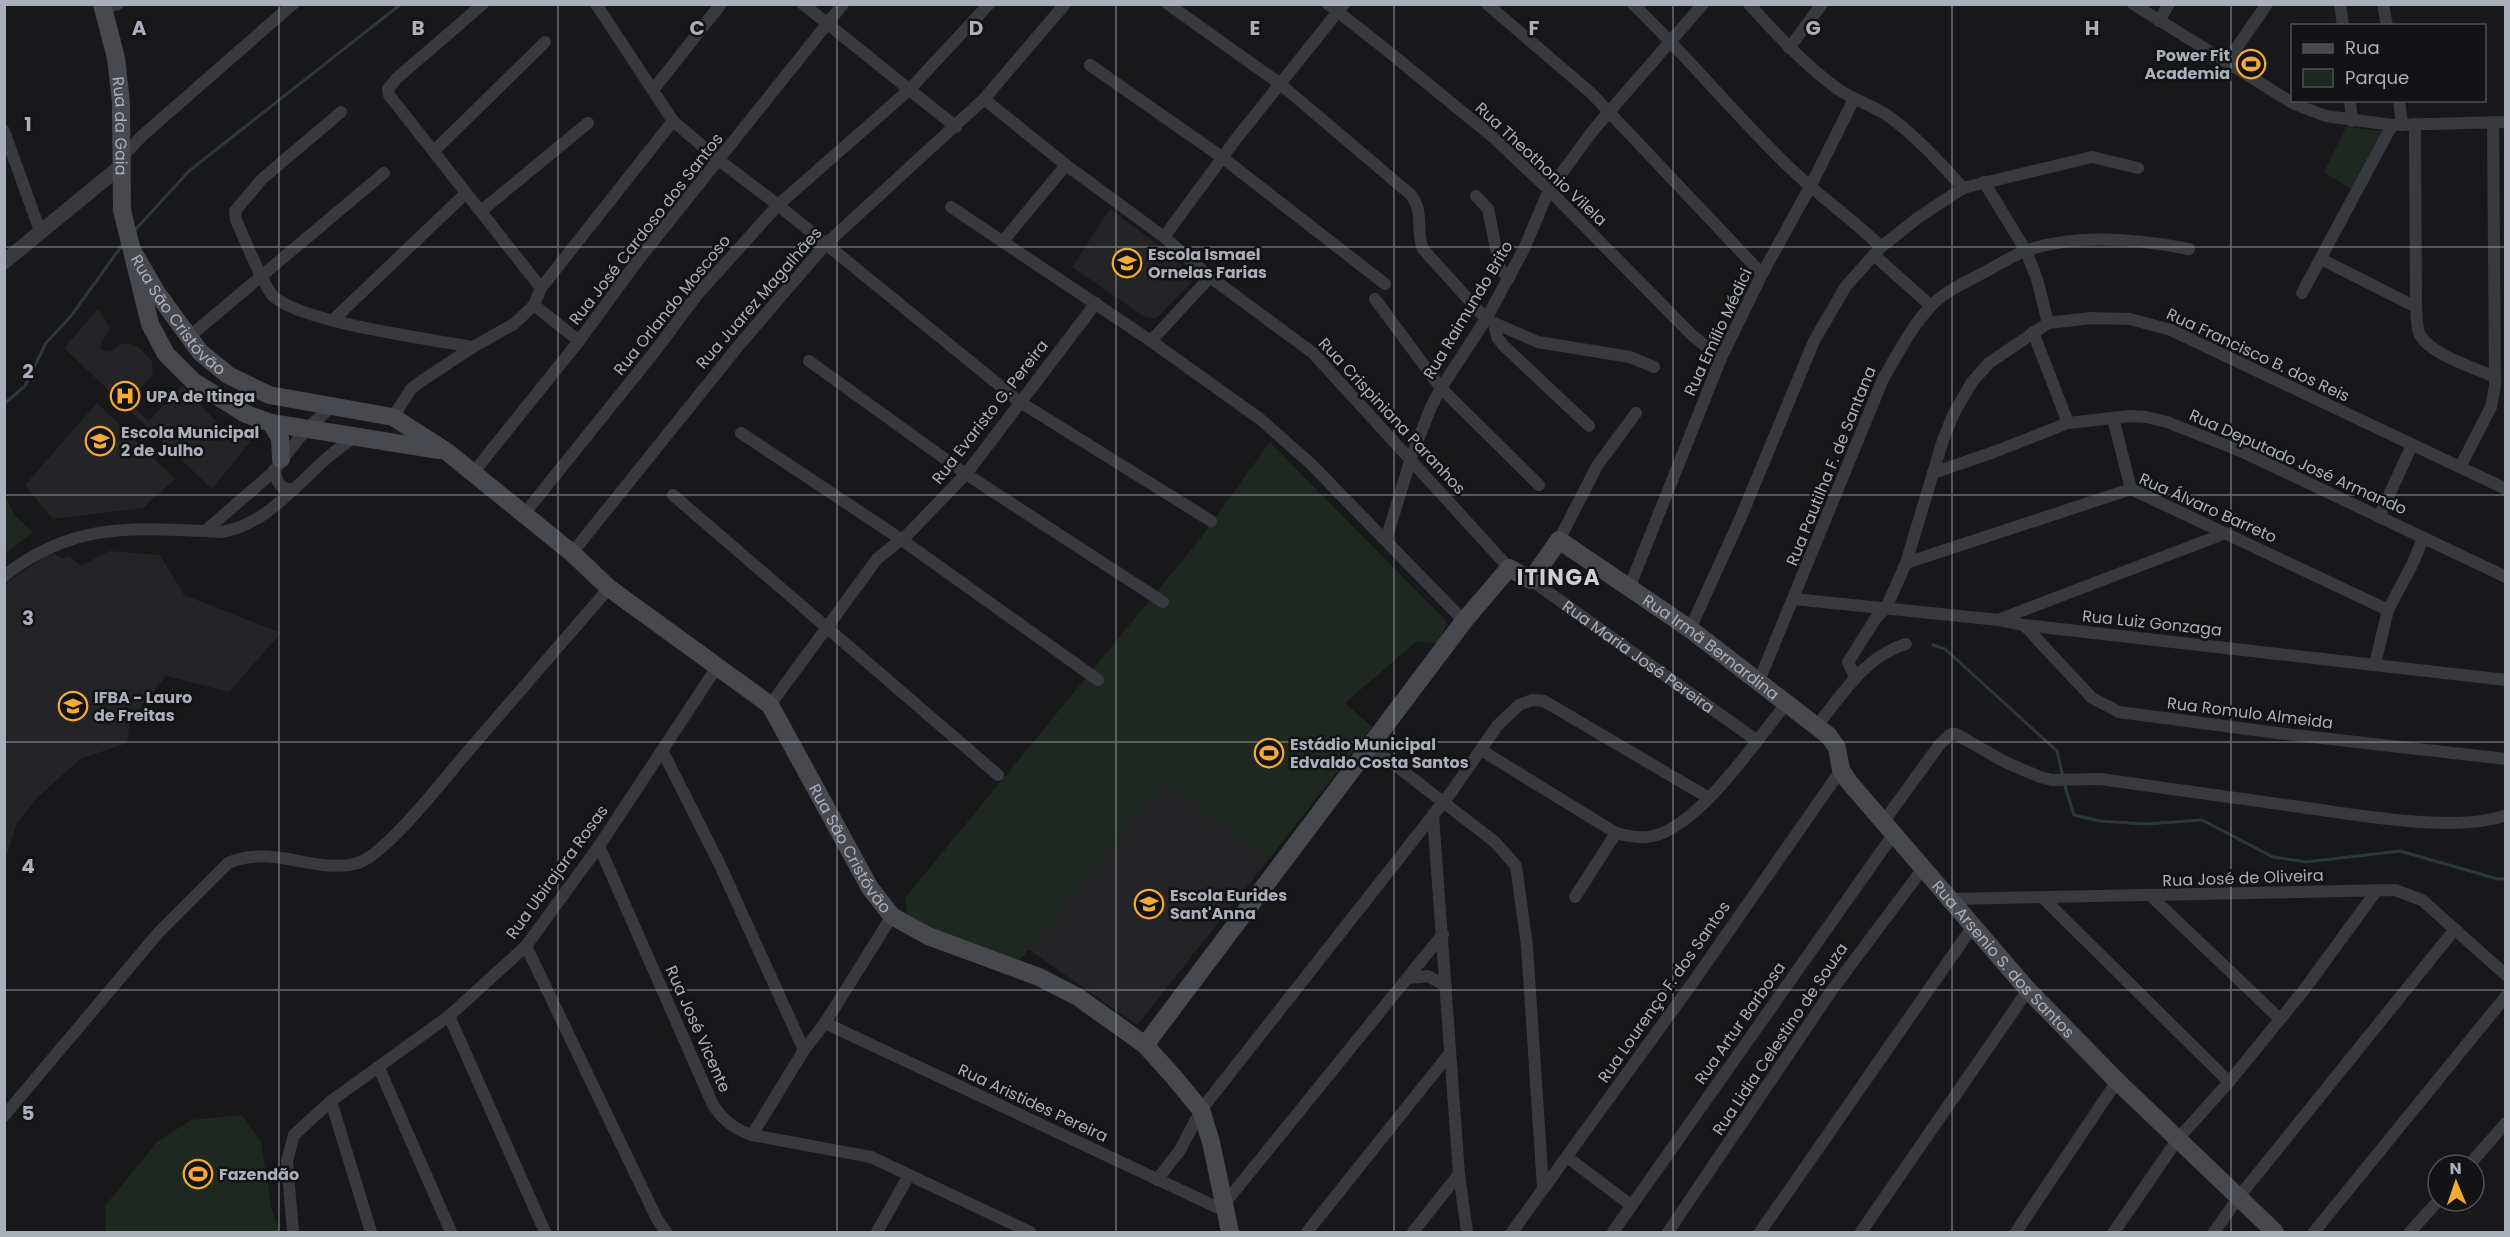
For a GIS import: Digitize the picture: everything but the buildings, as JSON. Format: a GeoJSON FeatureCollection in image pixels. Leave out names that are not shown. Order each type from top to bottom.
{"type":"FeatureCollection","features":[{"type":"Feature","properties":{"kind":"main road","name":"Rua da Gaia"},"geometry":{"type":"LineString","coordinates":[[108,6],[120,92],[122,210],[132,250]]}},
{"type":"Feature","properties":{"kind":"main road","name":"Rua São Cristóvão"},"geometry":{"type":"LineString","coordinates":[[132,250],[150,295],[154,334],[177,366],[194,382],[221,400],[246,414],[271,423],[446,451]]}},
{"type":"Feature","properties":{"kind":"main road","name":"Rua São Cristóvão"},"geometry":{"type":"LineString","coordinates":[[150,295],[189,336],[200,352],[228,375],[252,389],[269,395],[393,417],[446,451],[572,553],[609,588],[770,705],[870,888],[892,916],[938,940],[1060,987],[1094,1007],[1145,1045],[1201,1110],[1226,1208],[1230,1233]]}},
{"type":"Feature","properties":{"kind":"main road"},"geometry":{"type":"LineString","coordinates":[[387,442],[398,430],[393,417]]}},
{"type":"Feature","properties":{"kind":"main road"},"geometry":{"type":"LineString","coordinates":[[271,423],[280,438],[278,465]]}},
{"type":"Feature","properties":{"kind":"main road","name":"Rua Irmã Bernardina"},"geometry":{"type":"LineString","coordinates":[[1559,540],[1630,586],[1690,629],[1816,726],[1834,741],[1841,770]]}},
{"type":"Feature","properties":{"kind":"main road"},"geometry":{"type":"LineString","coordinates":[[1531,580],[1559,540]]}},
{"type":"Feature","properties":{"kind":"main road"},"geometry":{"type":"LineString","coordinates":[[1145,1045],[1464,621],[1509,568]]}},
{"type":"Feature","properties":{"kind":"main road","name":"Rua Maria José Pereira"},"geometry":{"type":"LineString","coordinates":[[1509,568],[1531,580]]}},
{"type":"Feature","properties":{"kind":"main road","name":"Rua Arsenio S. dos Santos"},"geometry":{"type":"LineString","coordinates":[[1841,770],[1864,800],[1890,827],[2028,990],[2117,1082],[2275,1233]]}},
{"type":"Feature","properties":{"kind":"street"},"geometry":{"type":"LineString","coordinates":[[4,262],[121,162],[143,135],[293,4]]}},
{"type":"Feature","properties":{"kind":"street"},"geometry":{"type":"LineString","coordinates":[[483,4],[397,78],[388,89],[394,102],[435,150],[541,288]]}},
{"type":"Feature","properties":{"kind":"street"},"geometry":{"type":"LineString","coordinates":[[653,90],[720,4]]}},
{"type":"Feature","properties":{"kind":"street"},"geometry":{"type":"LineString","coordinates":[[803,4],[956,127]]}},
{"type":"Feature","properties":{"kind":"street","name":"Rua José Cardoso dos Santos"},"geometry":{"type":"LineString","coordinates":[[474,472],[579,341],[639,259],[720,161],[843,4]]}},
{"type":"Feature","properties":{"kind":"street","name":"Rua Orlando Moscoso"},"geometry":{"type":"LineString","coordinates":[[524,514],[649,359],[697,295],[778,205],[909,90],[989,4]]}},
{"type":"Feature","properties":{"kind":"street","name":"Rua Juarez Magalhães"},"geometry":{"type":"LineString","coordinates":[[572,553],[733,353],[825,245],[984,99],[1065,4]]}},
{"type":"Feature","properties":{"kind":"street"},"geometry":{"type":"LineString","coordinates":[[1168,4],[1279,83],[1410,194],[1420,211],[1419,237],[1423,249],[1490,321],[1503,345],[1589,426]]}},
{"type":"Feature","properties":{"kind":"street","name":"Rua Theothonio Vilela"},"geometry":{"type":"LineString","coordinates":[[1328,4],[1342,9],[1493,137],[1549,190],[1692,336],[1721,358]]}},
{"type":"Feature","properties":{"kind":"street"},"geometry":{"type":"LineString","coordinates":[[1487,4],[1591,93],[1762,274]]}},
{"type":"Feature","properties":{"kind":"street"},"geometry":{"type":"LineString","coordinates":[[1633,4],[1810,187],[1856,222],[1877,251],[1931,306]]}},
{"type":"Feature","properties":{"kind":"street","name":"Rua Raimundo Brito"},"geometry":{"type":"LineString","coordinates":[[1386,540],[1411,458],[1440,388],[1490,321],[1549,190],[1570,160],[1703,4]]}},
{"type":"Feature","properties":{"kind":"street"},"geometry":{"type":"LineString","coordinates":[[1749,4],[1790,48],[1828,81],[1854,99],[1892,118],[1963,188]]}},
{"type":"Feature","properties":{"kind":"street"},"geometry":{"type":"LineString","coordinates":[[1790,48],[1822,4]]}},
{"type":"Feature","properties":{"kind":"street"},"geometry":{"type":"LineString","coordinates":[[2133,4],[2294,104],[2326,116],[2397,125],[2499,122],[2495,377],[2491,407],[2460,467]]}},
{"type":"Feature","properties":{"kind":"street"},"geometry":{"type":"LineString","coordinates":[[2158,21],[2169,4]]}},
{"type":"Feature","properties":{"kind":"street"},"geometry":{"type":"LineString","coordinates":[[2226,63],[2267,4]]}},
{"type":"Feature","properties":{"kind":"street"},"geometry":{"type":"LineString","coordinates":[[2340,4],[2343,24]]}},
{"type":"Feature","properties":{"kind":"street"},"geometry":{"type":"LineString","coordinates":[[2384,4],[2387,24]]}},
{"type":"Feature","properties":{"kind":"street"},"geometry":{"type":"LineString","coordinates":[[601,7],[673,121],[720,161],[778,205],[1020,402],[1211,521]]}},
{"type":"Feature","properties":{"kind":"street"},"geometry":{"type":"LineString","coordinates":[[1164,237],[1279,83],[1342,9]]}},
{"type":"Feature","properties":{"kind":"street"},"geometry":{"type":"LineString","coordinates":[[435,150],[545,42]]}},
{"type":"Feature","properties":{"kind":"street"},"geometry":{"type":"LineString","coordinates":[[1090,65],[1222,158],[1386,284]]}},
{"type":"Feature","properties":{"kind":"street","name":"Rua Crispiniana Paranhos"},"geometry":{"type":"LineString","coordinates":[[984,99],[1066,165],[1164,237],[1210,277],[1313,353],[1509,568]]}},
{"type":"Feature","properties":{"kind":"street","name":"Rua Emílio Médici"},"geometry":{"type":"LineString","coordinates":[[1630,586],[1721,358],[1762,274],[1810,187],[1854,99]]}},
{"type":"Feature","properties":{"kind":"street"},"geometry":{"type":"LineString","coordinates":[[2350,102],[2352,121]]}},
{"type":"Feature","properties":{"kind":"street"},"geometry":{"type":"LineString","coordinates":[[2302,294],[2397,125],[2398,102]]}},
{"type":"Feature","properties":{"kind":"street"},"geometry":{"type":"LineString","coordinates":[[341,112],[262,179],[235,211],[236,220],[265,284],[274,297],[289,306],[333,320],[473,347]]}},
{"type":"Feature","properties":{"kind":"street"},"geometry":{"type":"LineString","coordinates":[[393,417],[411,389],[473,347],[514,324],[534,305],[541,288],[673,121]]}},
{"type":"Feature","properties":{"kind":"street"},"geometry":{"type":"LineString","coordinates":[[481,211],[588,123]]}},
{"type":"Feature","properties":{"kind":"street"},"geometry":{"type":"LineString","coordinates":[[2415,124],[2418,330],[2426,344],[2437,351],[2495,377]]}},
{"type":"Feature","properties":{"kind":"street"},"geometry":{"type":"LineString","coordinates":[[4,131],[40,231]]}},
{"type":"Feature","properties":{"kind":"street"},"geometry":{"type":"LineString","coordinates":[[1690,629],[1737,526],[1814,342],[1846,286],[1877,251],[1919,217],[1963,188],[2092,157],[2138,168]]}},
{"type":"Feature","properties":{"kind":"street"},"geometry":{"type":"LineString","coordinates":[[1003,242],[1066,165]]}},
{"type":"Feature","properties":{"kind":"street"},"geometry":{"type":"LineString","coordinates":[[189,336],[384,173]]}},
{"type":"Feature","properties":{"kind":"street"},"geometry":{"type":"LineString","coordinates":[[1984,182],[2026,251],[2037,279],[2048,323]]}},
{"type":"Feature","properties":{"kind":"street"},"geometry":{"type":"LineString","coordinates":[[333,320],[466,193]]}},
{"type":"Feature","properties":{"kind":"street"},"geometry":{"type":"LineString","coordinates":[[1476,196],[1488,209],[1500,269],[1509,278]]}},
{"type":"Feature","properties":{"kind":"street"},"geometry":{"type":"LineString","coordinates":[[951,207],[1151,341],[1285,440],[1464,621]]}},
{"type":"Feature","properties":{"kind":"street","name":"Rua Pautilha F. de Santana"},"geometry":{"type":"LineString","coordinates":[[1760,681],[1883,379],[1905,341],[1931,306],[1957,287],[2026,251],[2094,241],[2163,244],[2189,249]]}},
{"type":"Feature","properties":{"kind":"street"},"geometry":{"type":"LineString","coordinates":[[2321,259],[2416,307]]}},
{"type":"Feature","properties":{"kind":"street"},"geometry":{"type":"LineString","coordinates":[[1151,341],[1210,277]]}},
{"type":"Feature","properties":{"kind":"street"},"geometry":{"type":"LineString","coordinates":[[1375,299],[1440,388],[1539,485]]}},
{"type":"Feature","properties":{"kind":"street","name":"Rua Evaristo G. Pereira"},"geometry":{"type":"LineString","coordinates":[[770,705],[878,559],[890,547],[902,540],[966,474],[1096,303]]}},
{"type":"Feature","properties":{"kind":"street"},"geometry":{"type":"LineString","coordinates":[[534,305],[579,341]]}},
{"type":"Feature","properties":{"kind":"street","name":"Rua Francisco B. dos Reis"},"geometry":{"type":"LineString","coordinates":[[1855,677],[1848,663],[1849,659],[1876,618],[1886,608],[1906,563],[1933,472],[1954,413],[1972,382],[1989,363],[2048,323],[2091,318],[2130,319],[2171,330],[2505,489]]}},
{"type":"Feature","properties":{"kind":"street"},"geometry":{"type":"LineString","coordinates":[[1490,321],[1538,342],[1620,355],[1654,367]]}},
{"type":"Feature","properties":{"kind":"street"},"geometry":{"type":"LineString","coordinates":[[2033,332],[2068,423]]}},
{"type":"Feature","properties":{"kind":"street"},"geometry":{"type":"LineString","coordinates":[[808,361],[966,474],[1163,602]]}},
{"type":"Feature","properties":{"kind":"street"},"geometry":{"type":"LineString","coordinates":[[205,531],[278,465],[307,428],[332,407]]}},
{"type":"Feature","properties":{"kind":"street"},"geometry":{"type":"LineString","coordinates":[[1559,540],[1597,466],[1636,413]]}},
{"type":"Feature","properties":{"kind":"street","name":"Rua Deputado José Armando"},"geometry":{"type":"LineString","coordinates":[[1933,472],[1994,452],[2068,423],[2146,417],[2175,425],[2243,452],[2505,577]]}},
{"type":"Feature","properties":{"kind":"street"},"geometry":{"type":"LineString","coordinates":[[2113,418],[2131,489]]}},
{"type":"Feature","properties":{"kind":"street"},"geometry":{"type":"LineString","coordinates":[[741,433],[902,540],[1098,680]]}},
{"type":"Feature","properties":{"kind":"street"},"geometry":{"type":"LineString","coordinates":[[4,576],[27,558],[53,544],[80,536],[110,530],[238,529],[257,519],[284,499],[326,458],[356,436]]}},
{"type":"Feature","properties":{"kind":"street"},"geometry":{"type":"LineString","coordinates":[[2379,517],[2412,445]]}},
{"type":"Feature","properties":{"kind":"street"},"geometry":{"type":"LineString","coordinates":[[278,465],[279,484],[284,488],[293,489]]}},
{"type":"Feature","properties":{"kind":"street","name":"Rua Álvaro Barreto"},"geometry":{"type":"LineString","coordinates":[[1906,563],[2131,489],[2388,610]]}},
{"type":"Feature","properties":{"kind":"street"},"geometry":{"type":"LineString","coordinates":[[673,495],[998,775]]}},
{"type":"Feature","properties":{"kind":"street"},"geometry":{"type":"LineString","coordinates":[[1999,620],[2226,533]]}},
{"type":"Feature","properties":{"kind":"street"},"geometry":{"type":"LineString","coordinates":[[2375,664],[2388,610],[2411,568],[2423,538]]}},
{"type":"Feature","properties":{"kind":"street","name":"Rua Maria José Pereira"},"geometry":{"type":"LineString","coordinates":[[1531,580],[1756,741]]}},
{"type":"Feature","properties":{"kind":"street"},"geometry":{"type":"LineString","coordinates":[[4,1116],[159,932],[228,863],[258,855],[331,865],[358,863],[382,848],[431,796],[609,588]]}},
{"type":"Feature","properties":{"kind":"street","name":"Rua Luiz Gonzaga"},"geometry":{"type":"LineString","coordinates":[[1794,599],[1999,620],[2024,626],[2505,680]]}},
{"type":"Feature","properties":{"kind":"street","name":"Rua Romulo Almeida"},"geometry":{"type":"LineString","coordinates":[[2024,626],[2092,698],[2119,712],[2277,734],[2505,759]]}},
{"type":"Feature","properties":{"kind":"street"},"geometry":{"type":"LineString","coordinates":[[1816,726],[1855,677],[1888,651],[1906,644]]}},
{"type":"Feature","properties":{"kind":"street","name":"Rua Ubirajara Rosas"},"geometry":{"type":"LineString","coordinates":[[293,1233],[287,1167],[290,1146],[300,1128],[331,1101],[380,1068],[449,1016],[526,946],[599,846],[717,667]]}},
{"type":"Feature","properties":{"kind":"street"},"geometry":{"type":"LineString","coordinates":[[1157,1180],[1180,1150],[1201,1110],[1433,815],[1497,726],[1519,705],[1533,700],[1544,701],[1709,798]]}},
{"type":"Feature","properties":{"kind":"street"},"geometry":{"type":"LineString","coordinates":[[1480,750],[1616,833],[1641,837],[1653,836],[1688,817],[1709,798],[1786,704]]}},
{"type":"Feature","properties":{"kind":"street","name":"Rua Artur Barbosa"},"geometry":{"type":"LineString","coordinates":[[1613,1233],[1890,827],[1940,744],[1951,734],[1962,737],[2019,769],[2046,779],[2100,779],[2413,820],[2466,822],[2505,815]]}},
{"type":"Feature","properties":{"kind":"street"},"geometry":{"type":"LineString","coordinates":[[1370,745],[1511,858],[1519,876],[1527,946],[1543,1188]]}},
{"type":"Feature","properties":{"kind":"street"},"geometry":{"type":"LineString","coordinates":[[662,750],[720,865],[804,1050]]}},
{"type":"Feature","properties":{"kind":"street","name":"Rua Lourenço F. dos Santos"},"geometry":{"type":"LineString","coordinates":[[1512,1233],[1696,978],[1841,770]]}},
{"type":"Feature","properties":{"kind":"street"},"geometry":{"type":"LineString","coordinates":[[1433,815],[1459,1174],[1467,1233]]}},
{"type":"Feature","properties":{"kind":"street"},"geometry":{"type":"LineString","coordinates":[[1575,897],[1616,833]]}},
{"type":"Feature","properties":{"kind":"street","name":"Rua José Vicente"},"geometry":{"type":"LineString","coordinates":[[599,846],[713,1105],[722,1118],[752,1135],[871,1157],[1030,1233]]}},
{"type":"Feature","properties":{"kind":"street","name":"Rua Lidia Celestino de Souza"},"geometry":{"type":"LineString","coordinates":[[1668,1233],[1832,990],[1924,867]]}},
{"type":"Feature","properties":{"kind":"street"},"geometry":{"type":"LineString","coordinates":[[2114,1233],[2177,1140],[2229,1082],[2304,990],[2377,890]]}},
{"type":"Feature","properties":{"kind":"street","name":"Rua José de Oliveira"},"geometry":{"type":"LineString","coordinates":[[1952,899],[2395,891],[2414,896],[2455,929],[2505,975]]}},
{"type":"Feature","properties":{"kind":"street"},"geometry":{"type":"LineString","coordinates":[[2042,897],[2229,1082]]}},
{"type":"Feature","properties":{"kind":"street"},"geometry":{"type":"LineString","coordinates":[[2152,897],[2280,1019]]}},
{"type":"Feature","properties":{"kind":"street"},"geometry":{"type":"LineString","coordinates":[[752,1135],[804,1050],[825,1023],[892,916]]}},
{"type":"Feature","properties":{"kind":"street"},"geometry":{"type":"LineString","coordinates":[[1760,1233],[1972,926]]}},
{"type":"Feature","properties":{"kind":"street"},"geometry":{"type":"LineString","coordinates":[[2214,1233],[2238,1197],[2455,929]]}},
{"type":"Feature","properties":{"kind":"street"},"geometry":{"type":"LineString","coordinates":[[1226,1208],[1443,934]]}},
{"type":"Feature","properties":{"kind":"street"},"geometry":{"type":"LineString","coordinates":[[526,946],[657,1219],[666,1233]]}},
{"type":"Feature","properties":{"kind":"street"},"geometry":{"type":"LineString","coordinates":[[1409,978],[1428,976],[1446,986]]}},
{"type":"Feature","properties":{"kind":"street"},"geometry":{"type":"LineString","coordinates":[[1861,1233],[2028,990]]}},
{"type":"Feature","properties":{"kind":"street"},"geometry":{"type":"LineString","coordinates":[[2314,1233],[2505,996]]}},
{"type":"Feature","properties":{"kind":"street"},"geometry":{"type":"LineString","coordinates":[[449,1016],[545,1233]]}},
{"type":"Feature","properties":{"kind":"street","name":"Rua Aristides Pereira"},"geometry":{"type":"LineString","coordinates":[[825,1023],[1157,1180],[1226,1208]]}},
{"type":"Feature","properties":{"kind":"street"},"geometry":{"type":"LineString","coordinates":[[1307,1233],[1450,1053]]}},
{"type":"Feature","properties":{"kind":"street"},"geometry":{"type":"LineString","coordinates":[[380,1068],[451,1233]]}},
{"type":"Feature","properties":{"kind":"street"},"geometry":{"type":"LineString","coordinates":[[2016,1233],[2117,1082]]}},
{"type":"Feature","properties":{"kind":"street"},"geometry":{"type":"LineString","coordinates":[[331,1101],[371,1233]]}},
{"type":"Feature","properties":{"kind":"street"},"geometry":{"type":"LineString","coordinates":[[2479,1153],[2505,1123]]}},
{"type":"Feature","properties":{"kind":"street"},"geometry":{"type":"LineString","coordinates":[[1567,1157],[1632,1206]]}},
{"type":"Feature","properties":{"kind":"street"},"geometry":{"type":"LineString","coordinates":[[1413,1233],[1459,1174]]}},
{"type":"Feature","properties":{"kind":"street"},"geometry":{"type":"LineString","coordinates":[[877,1233],[909,1175]]}},
{"type":"Feature","properties":{"kind":"street"},"geometry":{"type":"LineString","coordinates":[[2410,1233],[2428,1213]]}},
{"type":"Feature","properties":{"kind":"shaded area","name":"Escola Ismael Ornelas Farias"},"geometry":{"type":"Polygon","coordinates":[[[1110,209],[1176,258],[1193,281],[1156,319],[1145,317],[1072,267],[1110,209]]]}},
{"type":"Feature","properties":{"kind":"shaded area","name":"UPA de Itinga"},"geometry":{"type":"Polygon","coordinates":[[[98,309],[110,328],[100,349],[110,352],[121,344],[132,344],[142,350],[152,362],[153,373],[129,404],[149,421],[182,386],[230,435],[238,424],[247,431],[250,442],[212,489],[64,348],[98,309]]]}},
{"type":"Feature","properties":{"kind":"shaded area","name":"Escola Municipal 2 de Julho"},"geometry":{"type":"Polygon","coordinates":[[[97,403],[175,479],[143,508],[53,519],[25,485],[97,403]]]}},
{"type":"Feature","properties":{"kind":"shaded area","name":"IFBA - Lauro de Freitas"},"geometry":{"type":"Polygon","coordinates":[[[109,551],[160,555],[184,595],[281,633],[229,692],[166,676],[130,720],[127,743],[80,759],[37,798],[17,823],[5,861],[5,584],[51,552],[64,559],[69,556],[81,566],[109,551]]]}},
{"type":"Feature","properties":{"kind":"shaded area","name":"Escola Eurides Sant'Anna"},"geometry":{"type":"Polygon","coordinates":[[[1165,780],[1269,859],[1137,1025],[1028,949],[1165,780]]]}},
{"type":"Feature","properties":{"kind":"green space"},"geometry":{"type":"Polygon","coordinates":[[[2346,127],[2382,131],[2351,189],[2324,172],[2346,127]]]}},
{"type":"Feature","properties":{"kind":"green space"},"geometry":{"type":"Polygon","coordinates":[[[1270,442],[1447,622],[1438,644],[1417,641],[1345,703],[1372,727],[1269,859],[1165,780],[1013,969],[909,927],[905,898],[1200,539],[1270,442]]]}},
{"type":"Feature","properties":{"kind":"green space"},"geometry":{"type":"Polygon","coordinates":[[[6,497],[15,516],[33,532],[5,553],[4,499],[6,497]]]}},
{"type":"Feature","properties":{"kind":"green space","name":"Fazendão"},"geometry":{"type":"Polygon","coordinates":[[[242,1115],[261,1142],[272,1210],[279,1232],[106,1232],[105,1206],[157,1142],[191,1120],[242,1115]]]}},
{"type":"Feature","properties":{"kind":"waterway"},"geometry":{"type":"LineString","coordinates":[[135,230],[189,171],[401,4]]}},
{"type":"Feature","properties":{"kind":"waterway"},"geometry":{"type":"LineString","coordinates":[[4,404],[25,386],[46,343],[71,316],[123,244]]}},
{"type":"Feature","properties":{"kind":"waterway"},"geometry":{"type":"LineString","coordinates":[[1933,645],[1945,649],[2057,751],[2063,777]]}},
{"type":"Feature","properties":{"kind":"waterway"},"geometry":{"type":"LineString","coordinates":[[2064,783],[2074,815],[2100,821],[2145,824],[2202,820],[2273,857],[2306,862],[2400,851],[2498,879],[2506,879]]}},
{"type":"Feature","properties":{"kind":"place","name":"Power Fit Academia"},"geometry":{"type":"Point","coordinates":[2251,64]}},
{"type":"Feature","properties":{"kind":"place","name":"Escola Ismael Ornelas Farias"},"geometry":{"type":"Point","coordinates":[1127,263]}},
{"type":"Feature","properties":{"kind":"place","name":"UPA de Itinga"},"geometry":{"type":"Point","coordinates":[125,396]}},
{"type":"Feature","properties":{"kind":"place","name":"Escola Municipal 2 de Julho"},"geometry":{"type":"Point","coordinates":[100,441]}},
{"type":"Feature","properties":{"kind":"place","name":"IFBA - Lauro de Freitas"},"geometry":{"type":"Point","coordinates":[73,706]}},
{"type":"Feature","properties":{"kind":"place","name":"Estádio Municipal Edvaldo Costa Santos"},"geometry":{"type":"Point","coordinates":[1269,753]}},
{"type":"Feature","properties":{"kind":"place","name":"Escola Eurides Sant'Anna"},"geometry":{"type":"Point","coordinates":[1149,904]}},
{"type":"Feature","properties":{"kind":"place","name":"Fazendão"},"geometry":{"type":"Point","coordinates":[198,1174]}},
{"type":"Feature","properties":{"kind":"district","name":"ITINGA"},"geometry":{"type":"Point","coordinates":[1559,577]}}]}
